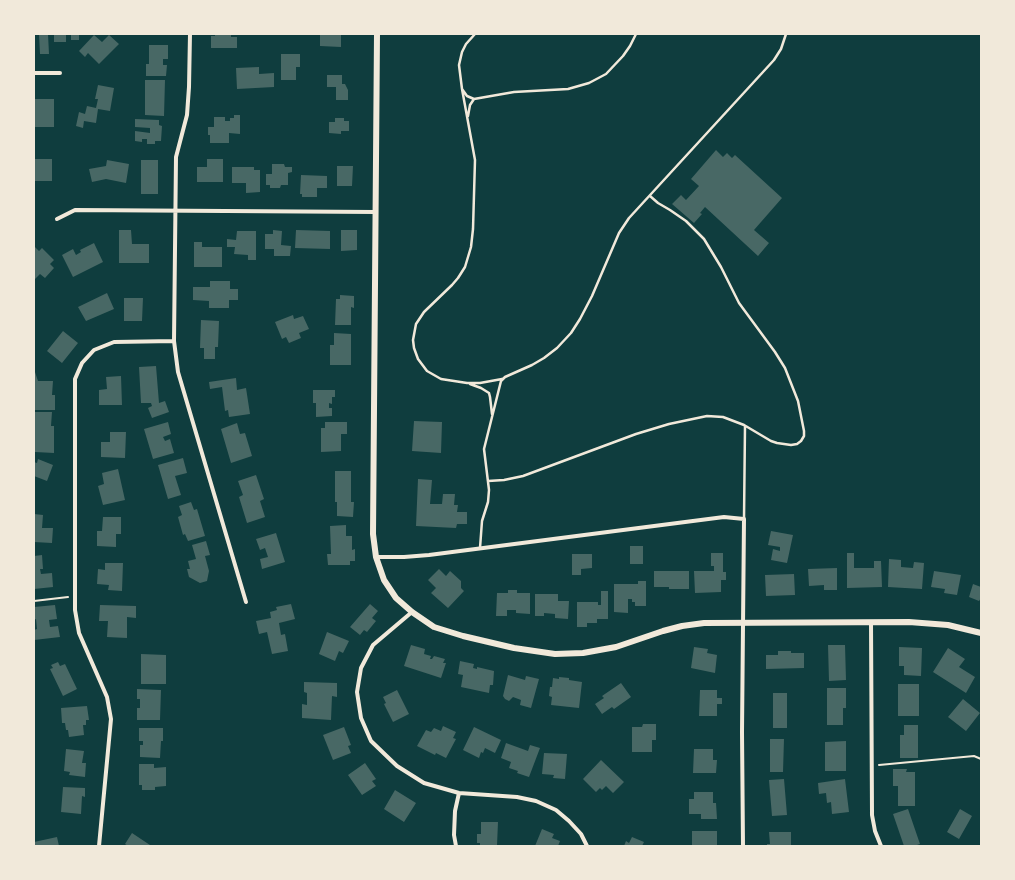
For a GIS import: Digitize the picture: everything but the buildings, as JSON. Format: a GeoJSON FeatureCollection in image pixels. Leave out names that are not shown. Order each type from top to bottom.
{"type":"FeatureCollection","features":[{"type":"Feature","properties":{"kind":"street"},"geometry":{"type":"LineString","coordinates":[[190,34],[187,114],[176,156],[174,341],[178,372],[246,602]]}},
{"type":"Feature","properties":{"kind":"street"},"geometry":{"type":"LineString","coordinates":[[377,34],[374,534],[376,557],[384,580],[396,598],[412,612],[434,627],[463,636],[514,648],[555,654],[583,653],[616,647],[643,637],[682,626],[704,623],[927,623],[948,625],[981,633]]}},
{"type":"Feature","properties":{"kind":"street"},"geometry":{"type":"LineString","coordinates":[[34,73],[60,73]]}},
{"type":"Feature","properties":{"kind":"street"},"geometry":{"type":"LineString","coordinates":[[57,219],[75,210],[376,212]]}},
{"type":"Feature","properties":{"kind":"street"},"geometry":{"type":"LineString","coordinates":[[98,846],[111,719],[107,697],[79,633],[75,610],[75,379],[82,363],[94,350],[114,342],[174,341]]}},
{"type":"Feature","properties":{"kind":"street"},"geometry":{"type":"LineString","coordinates":[[376,557],[416,556],[724,517],[744,519],[742,623],[744,846]]}},
{"type":"Feature","properties":{"kind":"street"},"geometry":{"type":"LineString","coordinates":[[412,612],[373,645],[361,668],[357,692],[361,718],[371,741],[397,766],[424,783],[459,793],[536,801],[556,810],[581,834],[587,846]]}},
{"type":"Feature","properties":{"kind":"street"},"geometry":{"type":"LineString","coordinates":[[871,622],[872,815],[875,832],[881,846]]}},
{"type":"Feature","properties":{"kind":"street"},"geometry":{"type":"LineString","coordinates":[[456,846],[454,835],[455,811],[459,793]]}},
{"type":"Feature","properties":{"kind":"lane"},"geometry":{"type":"LineString","coordinates":[[475,34],[466,44],[460,59],[459,70],[475,165],[472,229],[468,257],[465,267],[452,285],[424,312],[416,324],[413,340],[415,353],[426,371],[441,379],[467,383],[481,388],[489,393],[492,419]]}},
{"type":"Feature","properties":{"kind":"lane"},"geometry":{"type":"LineString","coordinates":[[462,89],[467,96],[474,99],[514,92],[568,89],[589,83],[606,74],[623,56],[636,34]]}},
{"type":"Feature","properties":{"kind":"lane"},"geometry":{"type":"LineString","coordinates":[[467,383],[489,382],[503,379],[544,358],[557,348],[571,333],[592,296],[619,234],[629,218],[774,60],[781,49],[786,34]]}},
{"type":"Feature","properties":{"kind":"lane"},"geometry":{"type":"LineString","coordinates":[[468,119],[470,105],[474,99]]}},
{"type":"Feature","properties":{"kind":"lane"},"geometry":{"type":"LineString","coordinates":[[488,481],[504,480],[523,476],[636,434],[688,420],[717,416],[723,417],[746,426],[771,441],[791,445],[797,444],[804,436],[803,420],[793,387],[775,352],[739,303],[721,267],[704,239],[686,221],[650,196]]}},
{"type":"Feature","properties":{"kind":"lane"},"geometry":{"type":"LineString","coordinates":[[480,548],[482,521],[489,495],[484,449],[501,381],[503,379]]}},
{"type":"Feature","properties":{"kind":"lane"},"geometry":{"type":"LineString","coordinates":[[744,519],[746,426]]}},
{"type":"Feature","properties":{"kind":"path"},"geometry":{"type":"LineString","coordinates":[[34,601],[75,596]]}},
{"type":"Feature","properties":{"kind":"path"},"geometry":{"type":"LineString","coordinates":[[871,766],[974,756],[981,759]]}}]}
